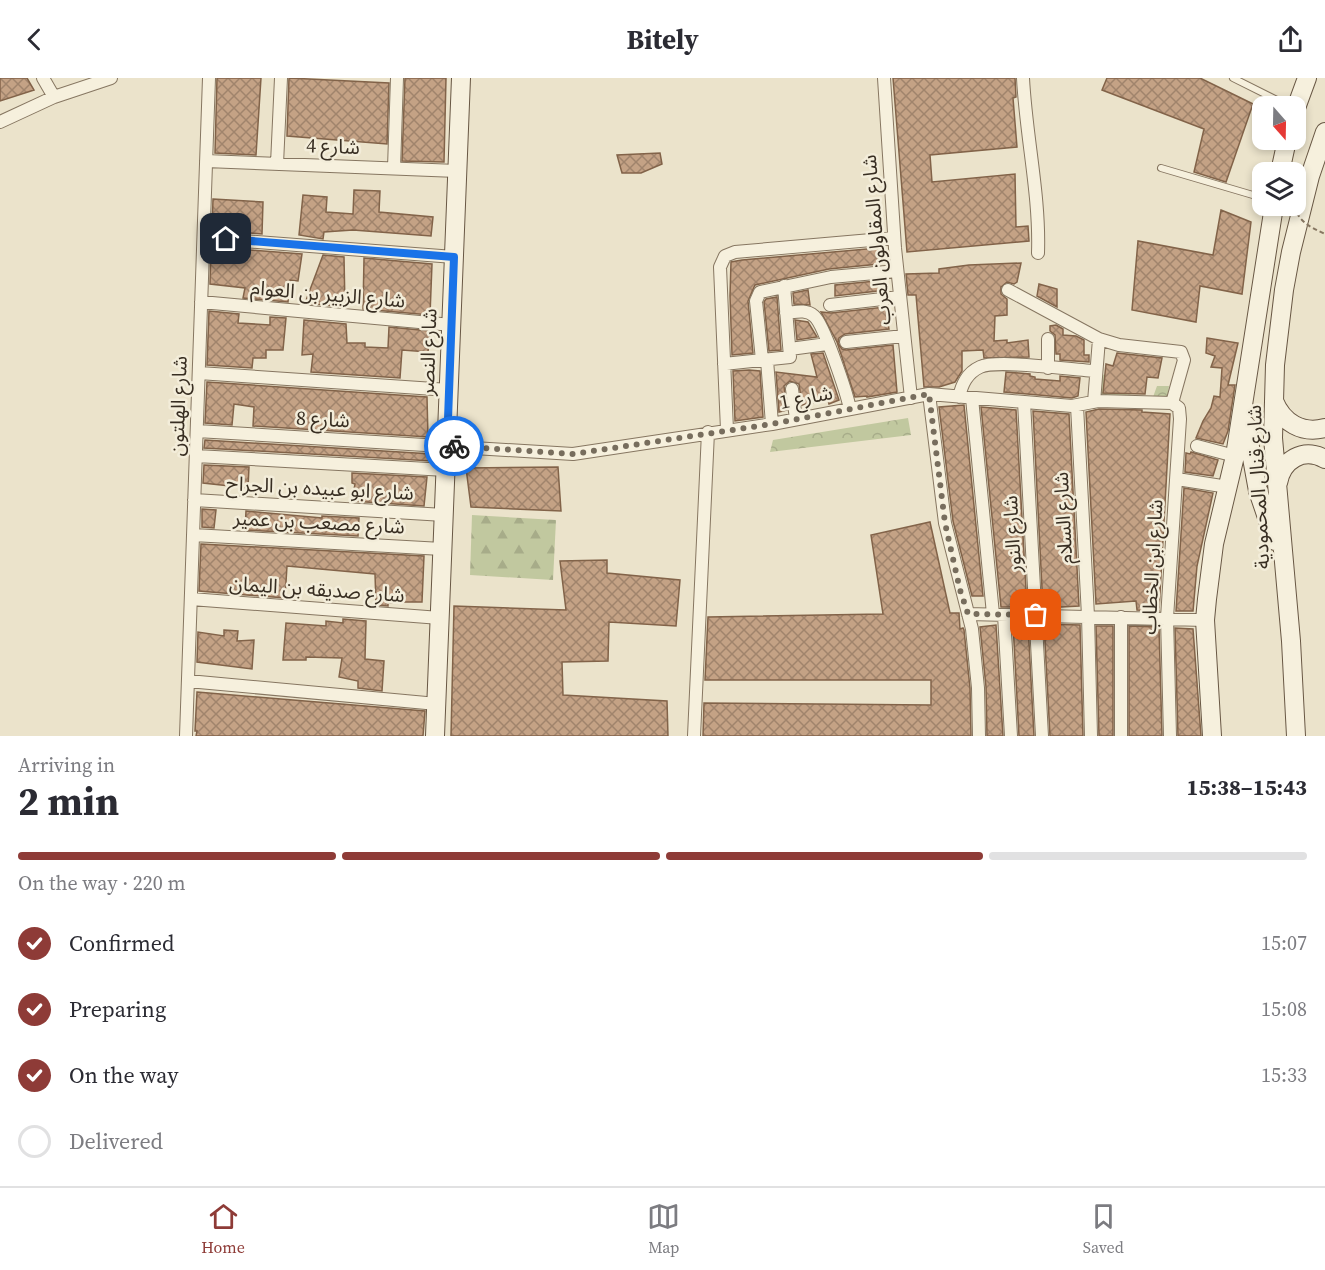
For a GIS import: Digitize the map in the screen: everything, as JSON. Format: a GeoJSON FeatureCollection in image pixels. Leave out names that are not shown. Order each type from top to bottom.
{"type":"FeatureCollection","features":[{"type":"Feature","properties":{"kind":"main road","name":"شارع النصر"},"geometry":{"type":"LineString","coordinates":[[435,736],[461,78]]}},
{"type":"Feature","properties":{"kind":"main road"},"geometry":{"type":"LineString","coordinates":[[1300,96],[1307,78]]}},
{"type":"Feature","properties":{"kind":"main road","name":"شارع قنال المحمودية"},"geometry":{"type":"LineString","coordinates":[[1296,736],[1291,641],[1273,438],[1274,401],[1279,328],[1288,271],[1300,214],[1325,132]]}},
{"type":"Feature","properties":{"kind":"main road","name":"شارع قنال المحمودية"},"geometry":{"type":"LineString","coordinates":[[1212,736],[1205,620],[1214,544],[1235,456],[1272,216]]}},
{"type":"Feature","properties":{"kind":"main road"},"geometry":{"type":"LineString","coordinates":[[1274,401],[1284,418],[1291,424],[1309,430],[1325,428]]}},
{"type":"Feature","properties":{"kind":"main road"},"geometry":{"type":"LineString","coordinates":[[1243,402],[1251,462],[1258,491],[1284,567]]}},
{"type":"Feature","properties":{"kind":"main road"},"geometry":{"type":"LineString","coordinates":[[1278,483],[1283,468],[1295,457],[1311,454],[1325,459]]}},
{"type":"Feature","properties":{"kind":"street"},"geometry":{"type":"LineString","coordinates":[[43,78],[54,97]]}},
{"type":"Feature","properties":{"kind":"street"},"geometry":{"type":"LineString","coordinates":[[0,122],[54,97],[111,78]]}},
{"type":"Feature","properties":{"kind":"street","name":"شارع الهلتون"},"geometry":{"type":"LineString","coordinates":[[186,736],[209,78]]}},
{"type":"Feature","properties":{"kind":"street"},"geometry":{"type":"LineString","coordinates":[[277,164],[281,78]]}},
{"type":"Feature","properties":{"kind":"street"},"geometry":{"type":"LineString","coordinates":[[394,168],[397,78]]}},
{"type":"Feature","properties":{"kind":"street","name":"شارع المقاولون العرب"},"geometry":{"type":"LineString","coordinates":[[884,78],[894,238],[910,398]]}},
{"type":"Feature","properties":{"kind":"street"},"geometry":{"type":"LineString","coordinates":[[1023,78],[1038,219],[1038,253]]}},
{"type":"Feature","properties":{"kind":"street","name":"شارع 4"},"geometry":{"type":"LineString","coordinates":[[206,161],[458,171]]}},
{"type":"Feature","properties":{"kind":"street"},"geometry":{"type":"LineString","coordinates":[[204,238],[454,257]]}},
{"type":"Feature","properties":{"kind":"street"},"geometry":{"type":"LineString","coordinates":[[727,430],[720,267],[725,256],[735,252],[894,238]]}},
{"type":"Feature","properties":{"kind":"street"},"geometry":{"type":"LineString","coordinates":[[772,424],[756,301],[758,294],[784,286],[831,277],[897,271]]}},
{"type":"Feature","properties":{"kind":"street"},"geometry":{"type":"LineString","coordinates":[[724,364],[789,358],[784,286]]}},
{"type":"Feature","properties":{"kind":"street"},"geometry":{"type":"LineString","coordinates":[[1008,290],[1099,339],[1119,345],[1181,352],[1184,360],[1172,404]]}},
{"type":"Feature","properties":{"kind":"street"},"geometry":{"type":"LineString","coordinates":[[830,305],[900,297]]}},
{"type":"Feature","properties":{"kind":"street","name":"شارع الزبير بن العوام"},"geometry":{"type":"LineString","coordinates":[[201,302],[452,324]]}},
{"type":"Feature","properties":{"kind":"street"},"geometry":{"type":"LineString","coordinates":[[786,313],[801,311],[813,315],[820,324],[846,389],[850,409]]}},
{"type":"Feature","properties":{"kind":"street"},"geometry":{"type":"LineString","coordinates":[[846,342],[904,336]]}},
{"type":"Feature","properties":{"kind":"street"},"geometry":{"type":"LineString","coordinates":[[1048,339],[1048,368]]}},
{"type":"Feature","properties":{"kind":"street"},"geometry":{"type":"LineString","coordinates":[[1094,402],[1099,339]]}},
{"type":"Feature","properties":{"kind":"street"},"geometry":{"type":"LineString","coordinates":[[790,349],[827,344]]}},
{"type":"Feature","properties":{"kind":"street"},"geometry":{"type":"LineString","coordinates":[[959,397],[966,379],[980,367],[999,364],[1096,371]]}},
{"type":"Feature","properties":{"kind":"street"},"geometry":{"type":"LineString","coordinates":[[199,373],[449,390]]}},
{"type":"Feature","properties":{"kind":"street"},"geometry":{"type":"LineString","coordinates":[[792,389],[796,419]]}},
{"type":"Feature","properties":{"kind":"street"},"geometry":{"type":"LineString","coordinates":[[929,394],[945,523],[960,590],[968,614],[978,687],[979,736]]}},
{"type":"Feature","properties":{"kind":"street","name":"شارع 1"},"geometry":{"type":"LineString","coordinates":[[447,446],[573,454],[772,424],[929,394],[1077,406],[1094,402],[1172,404]]}},
{"type":"Feature","properties":{"kind":"street"},"geometry":{"type":"LineString","coordinates":[[972,398],[999,614],[1011,736]]}},
{"type":"Feature","properties":{"kind":"street","name":"شارع النور"},"geometry":{"type":"LineString","coordinates":[[1024,402],[1042,736]]}},
{"type":"Feature","properties":{"kind":"street","name":"شارع ابن الخطاب"},"geometry":{"type":"LineString","coordinates":[[1170,736],[1167,618],[1177,479],[1179,411],[1177,406],[1172,404]]}},
{"type":"Feature","properties":{"kind":"street","name":"شارع السلام"},"geometry":{"type":"LineString","coordinates":[[1077,406],[1088,616],[1091,736]]}},
{"type":"Feature","properties":{"kind":"street","name":"شارع 8"},"geometry":{"type":"LineString","coordinates":[[197,430],[447,446]]}},
{"type":"Feature","properties":{"kind":"street"},"geometry":{"type":"LineString","coordinates":[[694,736],[708,432]]}},
{"type":"Feature","properties":{"kind":"street"},"geometry":{"type":"LineString","coordinates":[[1197,446],[1235,456]]}},
{"type":"Feature","properties":{"kind":"street"},"geometry":{"type":"LineString","coordinates":[[196,456],[446,470]]}},
{"type":"Feature","properties":{"kind":"street"},"geometry":{"type":"LineString","coordinates":[[1177,479],[1228,487]]}},
{"type":"Feature","properties":{"kind":"street","name":"شارع ابو عبيده بن الجراح"},"geometry":{"type":"LineString","coordinates":[[194,500],[444,515]]}},
{"type":"Feature","properties":{"kind":"street","name":"شارع مصعب بن عمير"},"geometry":{"type":"LineString","coordinates":[[193,535],[442,549]]}},
{"type":"Feature","properties":{"kind":"street","name":"شارع صديقه بن اليمان"},"geometry":{"type":"LineString","coordinates":[[191,599],[440,618]]}},
{"type":"Feature","properties":{"kind":"street"},"geometry":{"type":"LineString","coordinates":[[968,614],[1205,620]]}},
{"type":"Feature","properties":{"kind":"street"},"geometry":{"type":"LineString","coordinates":[[1121,617],[1121,736]]}},
{"type":"Feature","properties":{"kind":"street"},"geometry":{"type":"LineString","coordinates":[[188,681],[437,704]]}},
{"type":"Feature","properties":{"kind":"lane"},"geometry":{"type":"LineString","coordinates":[[1233,78],[1269,96]]}},
{"type":"Feature","properties":{"kind":"lane"},"geometry":{"type":"LineString","coordinates":[[1161,168],[1252,195]]}},
{"type":"Feature","properties":{"kind":"path"},"geometry":{"type":"LineString","coordinates":[[1299,216],[1306,225],[1325,234]]}},
{"type":"Feature","properties":{"kind":"green space"},"geometry":{"type":"Polygon","coordinates":[[[1099,373],[1107,376],[1106,392],[1153,397],[1157,386],[1169,386],[1167,401],[1097,398],[1099,373]]]}},
{"type":"Feature","properties":{"kind":"green space"},"geometry":{"type":"Polygon","coordinates":[[[908,418],[911,435],[770,452],[773,440],[908,418]]]}},
{"type":"Feature","properties":{"kind":"green space"},"geometry":{"type":"Polygon","coordinates":[[[472,515],[556,520],[553,580],[470,575],[472,515]]]}},
{"type":"Feature","properties":{"kind":"building"},"geometry":{"type":"Polygon","coordinates":[[[0,78],[27,78],[34,90],[0,101],[0,78]]]}},
{"type":"Feature","properties":{"kind":"building"},"geometry":{"type":"Polygon","coordinates":[[[217,78],[261,78],[256,155],[215,153],[217,78]]]}},
{"type":"Feature","properties":{"kind":"building"},"geometry":{"type":"Polygon","coordinates":[[[289,78],[389,83],[387,144],[287,136],[289,78]]]}},
{"type":"Feature","properties":{"kind":"building"},"geometry":{"type":"Polygon","coordinates":[[[405,78],[446,78],[444,162],[402,161],[405,78]]]}},
{"type":"Feature","properties":{"kind":"building"},"geometry":{"type":"Polygon","coordinates":[[[893,78],[1015,78],[1016,97],[1013,98],[1017,147],[930,155],[932,182],[1015,174],[1016,227],[1028,226],[1029,241],[907,252],[893,78]]]}},
{"type":"Feature","properties":{"kind":"building"},"geometry":{"type":"Polygon","coordinates":[[[1107,78],[1200,78],[1252,104],[1226,182],[1194,172],[1204,129],[1102,90],[1107,78]]]}},
{"type":"Feature","properties":{"kind":"building"},"geometry":{"type":"Polygon","coordinates":[[[660,153],[662,164],[641,173],[622,173],[617,155],[660,153]]]}},
{"type":"Feature","properties":{"kind":"building"},"geometry":{"type":"Polygon","coordinates":[[[354,190],[380,191],[379,212],[433,217],[431,236],[353,230],[324,232],[323,239],[299,235],[303,195],[327,197],[326,212],[353,214],[354,190]]]}},
{"type":"Feature","properties":{"kind":"building"},"geometry":{"type":"Polygon","coordinates":[[[213,199],[263,202],[262,234],[212,230],[213,199]]]}},
{"type":"Feature","properties":{"kind":"building"},"geometry":{"type":"Polygon","coordinates":[[[1221,210],[1251,222],[1242,294],[1200,286],[1196,322],[1132,310],[1138,241],[1213,255],[1221,210]]]}},
{"type":"Feature","properties":{"kind":"building"},"geometry":{"type":"Polygon","coordinates":[[[211,247],[302,254],[298,281],[290,280],[288,302],[243,298],[245,288],[210,284],[211,247]]]}},
{"type":"Feature","properties":{"kind":"building"},"geometry":{"type":"Polygon","coordinates":[[[878,248],[879,264],[829,269],[755,285],[748,301],[753,353],[732,355],[731,262],[878,248]]]}},
{"type":"Feature","properties":{"kind":"building"},"geometry":{"type":"Polygon","coordinates":[[[323,255],[344,257],[345,307],[305,303],[323,255]]]}},
{"type":"Feature","properties":{"kind":"building"},"geometry":{"type":"Polygon","coordinates":[[[364,258],[432,264],[430,315],[363,309],[364,258]]]}},
{"type":"Feature","properties":{"kind":"building"},"geometry":{"type":"Polygon","coordinates":[[[1021,263],[1017,282],[1014,284],[1007,282],[1001,287],[1001,294],[1007,299],[1007,315],[995,316],[994,341],[1007,340],[1007,343],[1028,340],[1029,357],[984,358],[983,350],[962,351],[962,371],[955,382],[939,387],[924,387],[916,295],[908,295],[906,274],[939,273],[939,269],[969,265],[1021,263]]]}},
{"type":"Feature","properties":{"kind":"building"},"geometry":{"type":"Polygon","coordinates":[[[886,280],[886,290],[835,296],[835,285],[886,280]]]}},
{"type":"Feature","properties":{"kind":"building"},"geometry":{"type":"Polygon","coordinates":[[[1039,284],[1057,289],[1057,307],[1037,296],[1039,284]]]}},
{"type":"Feature","properties":{"kind":"building"},"geometry":{"type":"Polygon","coordinates":[[[808,290],[810,305],[794,304],[793,293],[808,290]]]}},
{"type":"Feature","properties":{"kind":"building"},"geometry":{"type":"Polygon","coordinates":[[[777,297],[781,350],[769,351],[764,302],[766,299],[777,297]]]}},
{"type":"Feature","properties":{"kind":"building"},"geometry":{"type":"Polygon","coordinates":[[[885,307],[889,329],[845,334],[839,338],[838,343],[842,349],[846,350],[893,345],[897,392],[855,397],[837,342],[821,312],[885,307]]]}},
{"type":"Feature","properties":{"kind":"building"},"geometry":{"type":"Polygon","coordinates":[[[209,311],[239,314],[238,323],[270,325],[270,317],[286,318],[283,350],[266,350],[266,358],[253,358],[252,368],[207,365],[209,311]]]}},
{"type":"Feature","properties":{"kind":"building"},"geometry":{"type":"Polygon","coordinates":[[[304,320],[346,324],[347,343],[365,343],[365,347],[388,348],[389,327],[430,331],[428,352],[402,350],[400,378],[311,372],[313,354],[302,355],[304,320]]]}},
{"type":"Feature","properties":{"kind":"building"},"geometry":{"type":"Polygon","coordinates":[[[795,320],[808,322],[817,337],[797,340],[795,320]]]}},
{"type":"Feature","properties":{"kind":"building"},"geometry":{"type":"Polygon","coordinates":[[[1056,325],[1063,329],[1063,335],[1076,336],[1084,340],[1084,355],[1089,355],[1089,362],[1060,360],[1060,354],[1056,354],[1055,335],[1050,331],[1050,326],[1056,325]]]}},
{"type":"Feature","properties":{"kind":"building"},"geometry":{"type":"Polygon","coordinates":[[[1207,338],[1238,343],[1228,385],[1235,385],[1228,431],[1223,444],[1196,438],[1211,408],[1214,396],[1220,397],[1222,368],[1211,367],[1215,356],[1206,353],[1207,338]]]}},
{"type":"Feature","properties":{"kind":"building"},"geometry":{"type":"Polygon","coordinates":[[[823,353],[839,400],[829,404],[828,400],[802,405],[799,384],[790,381],[784,386],[787,410],[779,412],[776,372],[817,377],[811,354],[823,353]]]}},
{"type":"Feature","properties":{"kind":"building"},"geometry":{"type":"Polygon","coordinates":[[[1117,353],[1162,358],[1158,378],[1147,377],[1145,394],[1103,393],[1106,364],[1113,366],[1117,353]]]}},
{"type":"Feature","properties":{"kind":"building"},"geometry":{"type":"Polygon","coordinates":[[[733,371],[760,371],[763,417],[735,421],[733,371]]]}},
{"type":"Feature","properties":{"kind":"building"},"geometry":{"type":"Polygon","coordinates":[[[1006,372],[1030,374],[1035,379],[1060,381],[1060,376],[1080,378],[1078,396],[1072,398],[1004,392],[1006,372]]]}},
{"type":"Feature","properties":{"kind":"building"},"geometry":{"type":"Polygon","coordinates":[[[207,382],[427,397],[428,437],[253,426],[254,407],[234,404],[232,425],[205,423],[207,382]]]}},
{"type":"Feature","properties":{"kind":"building"},"geometry":{"type":"Polygon","coordinates":[[[964,405],[983,596],[972,596],[953,521],[939,407],[964,405]]]}},
{"type":"Feature","properties":{"kind":"building"},"geometry":{"type":"Polygon","coordinates":[[[981,407],[1016,410],[1027,607],[1001,607],[981,407]]]}},
{"type":"Feature","properties":{"kind":"building"},"geometry":{"type":"Polygon","coordinates":[[[1099,409],[1142,410],[1142,412],[1170,414],[1159,611],[1137,610],[1136,601],[1096,604],[1086,412],[1099,409]]]}},
{"type":"Feature","properties":{"kind":"building"},"geometry":{"type":"Polygon","coordinates":[[[1033,411],[1069,414],[1079,606],[1043,608],[1033,411]]]}},
{"type":"Feature","properties":{"kind":"building"},"geometry":{"type":"Polygon","coordinates":[[[205,440],[432,454],[432,461],[204,448],[205,440]]]}},
{"type":"Feature","properties":{"kind":"building"},"geometry":{"type":"Polygon","coordinates":[[[1191,452],[1218,460],[1213,476],[1185,472],[1186,453],[1191,452]]]}},
{"type":"Feature","properties":{"kind":"building"},"geometry":{"type":"Polygon","coordinates":[[[204,465],[249,467],[248,488],[203,483],[204,465]]]}},
{"type":"Feature","properties":{"kind":"building"},"geometry":{"type":"Polygon","coordinates":[[[558,467],[561,511],[471,507],[466,468],[558,467]]]}},
{"type":"Feature","properties":{"kind":"building"},"geometry":{"type":"Polygon","coordinates":[[[352,473],[427,477],[424,506],[352,501],[355,484],[352,483],[352,473]]]}},
{"type":"Feature","properties":{"kind":"building"},"geometry":{"type":"Polygon","coordinates":[[[1184,488],[1213,493],[1197,566],[1193,611],[1176,611],[1184,488]]]}},
{"type":"Feature","properties":{"kind":"building"},"geometry":{"type":"Polygon","coordinates":[[[202,509],[216,510],[214,528],[202,527],[202,509]]]}},
{"type":"Feature","properties":{"kind":"building"},"geometry":{"type":"Polygon","coordinates":[[[246,511],[322,518],[322,516],[359,518],[358,536],[245,530],[246,511]]]}},
{"type":"Feature","properties":{"kind":"building"},"geometry":{"type":"Polygon","coordinates":[[[930,522],[950,613],[959,613],[960,629],[964,630],[970,688],[971,736],[703,736],[704,703],[931,705],[931,680],[705,680],[708,617],[883,614],[871,535],[930,522]]]}},
{"type":"Feature","properties":{"kind":"building"},"geometry":{"type":"Polygon","coordinates":[[[201,544],[424,556],[422,602],[376,605],[375,574],[287,566],[285,598],[199,591],[201,544]]]}},
{"type":"Feature","properties":{"kind":"building"},"geometry":{"type":"Polygon","coordinates":[[[607,560],[607,573],[680,580],[676,626],[609,622],[608,661],[562,662],[563,695],[667,701],[668,736],[451,736],[454,606],[566,610],[560,561],[607,560]]]}},
{"type":"Feature","properties":{"kind":"building"},"geometry":{"type":"Polygon","coordinates":[[[343,619],[366,621],[365,659],[384,661],[382,691],[358,688],[358,681],[339,677],[342,658],[306,657],[306,660],[283,660],[286,623],[326,626],[326,621],[343,623],[343,619]]]}},
{"type":"Feature","properties":{"kind":"building"},"geometry":{"type":"Polygon","coordinates":[[[1013,623],[1028,624],[1034,736],[1019,736],[1013,623]]]}},
{"type":"Feature","properties":{"kind":"building"},"geometry":{"type":"Polygon","coordinates":[[[1044,624],[1080,625],[1083,736],[1050,736],[1044,624]]]}},
{"type":"Feature","properties":{"kind":"building"},"geometry":{"type":"Polygon","coordinates":[[[996,625],[1003,736],[987,736],[986,687],[980,627],[996,625]]]}},
{"type":"Feature","properties":{"kind":"building"},"geometry":{"type":"Polygon","coordinates":[[[1096,626],[1113,626],[1113,736],[1099,736],[1096,626]]]}},
{"type":"Feature","properties":{"kind":"building"},"geometry":{"type":"Polygon","coordinates":[[[1129,626],[1159,627],[1162,736],[1129,736],[1129,626]]]}},
{"type":"Feature","properties":{"kind":"building"},"geometry":{"type":"Polygon","coordinates":[[[1175,628],[1193,629],[1201,736],[1178,736],[1175,628]]]}},
{"type":"Feature","properties":{"kind":"building"},"geometry":{"type":"Polygon","coordinates":[[[224,630],[238,631],[237,641],[254,640],[252,669],[197,662],[198,632],[224,636],[224,630]]]}},
{"type":"Feature","properties":{"kind":"building"},"geometry":{"type":"Polygon","coordinates":[[[197,692],[425,711],[423,736],[196,736],[197,692]]]}},
{"type":"Feature","properties":{"kind":"way so far"},"geometry":{"type":"LineString","coordinates":[[454,446],[573,454],[772,424],[929,394],[945,523],[960,590],[968,614],[1036,615]]}},
{"type":"Feature","properties":{"kind":"route"},"geometry":{"type":"LineString","coordinates":[[226,239],[454,257],[447,446],[454,446]]}}]}
